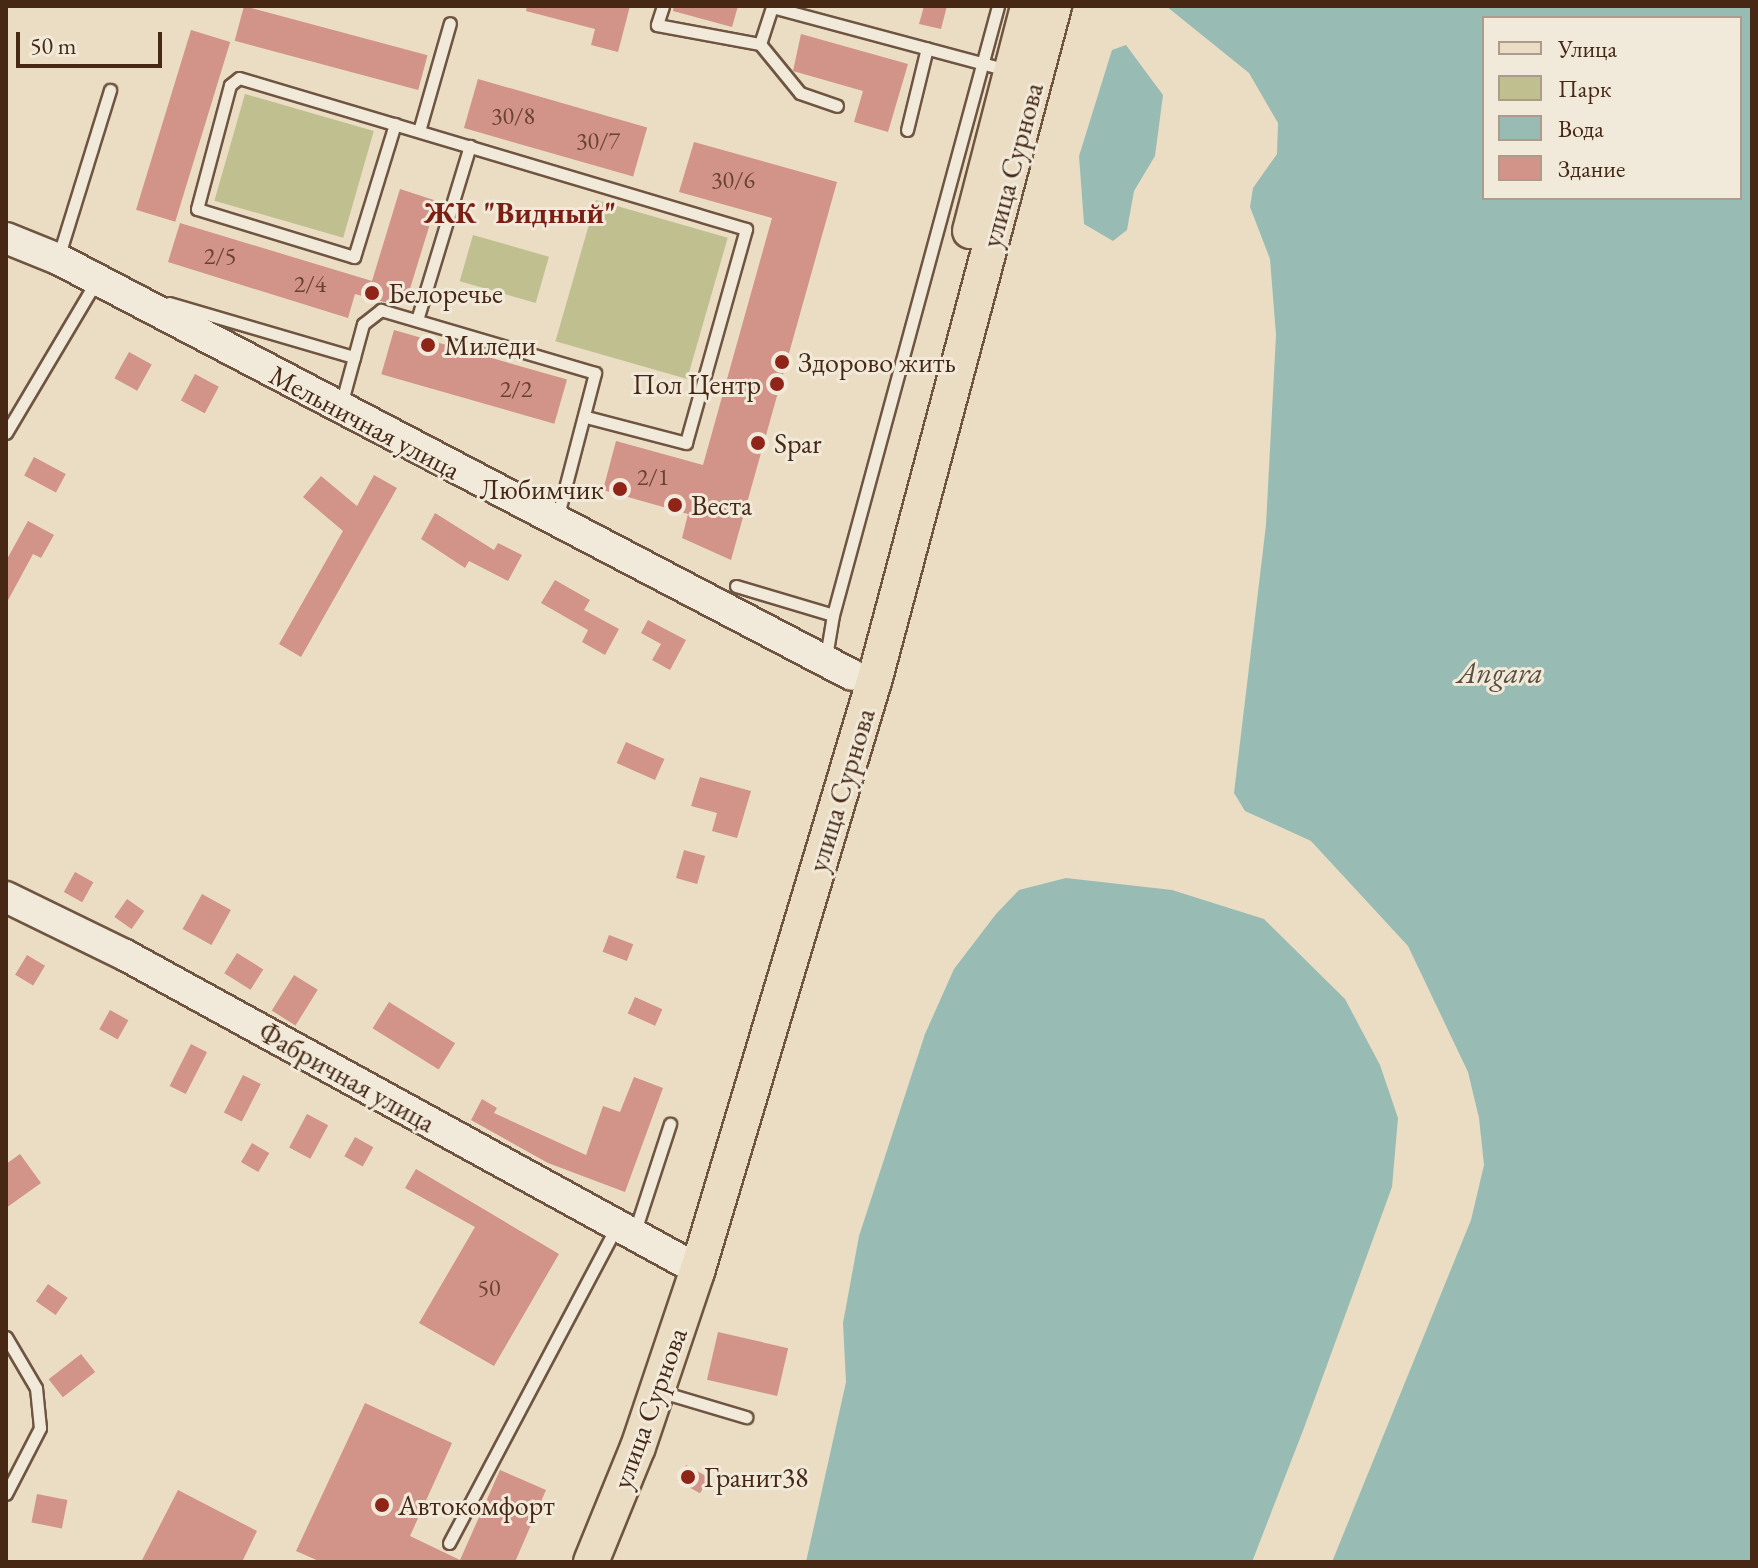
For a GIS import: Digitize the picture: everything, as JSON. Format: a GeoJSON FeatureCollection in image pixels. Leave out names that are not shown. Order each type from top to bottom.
{"type":"FeatureCollection","features":[{"type":"Feature","properties":{"kind":"main road","name":"улица Сурнова"},"geometry":{"type":"LineString","coordinates":[[576,1562],[686,1263],[838,668],[997,67],[1028,6]]}},
{"type":"Feature","properties":{"kind":"main road","name":"улица Сурнова"},"geometry":{"type":"LineString","coordinates":[[591,1562],[657,1391],[875,678],[1054,6]]}},
{"type":"Feature","properties":{"kind":"street","name":"Мельничная улица"},"geometry":{"type":"LineString","coordinates":[[6,238],[58,259],[556,523],[838,668]]}},
{"type":"Feature","properties":{"kind":"street","name":"Фабричная улица"},"geometry":{"type":"LineString","coordinates":[[6,897],[686,1263]]}},
{"type":"Feature","properties":{"kind":"lane"},"geometry":{"type":"LineString","coordinates":[[663,6],[657,25],[760,44],[800,93],[837,106]]}},
{"type":"Feature","properties":{"kind":"lane"},"geometry":{"type":"LineString","coordinates":[[838,668],[833,615],[997,67],[998,6]]}},
{"type":"Feature","properties":{"kind":"lane"},"geometry":{"type":"LineString","coordinates":[[760,44],[772,7],[997,67]]}},
{"type":"Feature","properties":{"kind":"lane"},"geometry":{"type":"LineString","coordinates":[[419,131],[450,23]]}},
{"type":"Feature","properties":{"kind":"lane"},"geometry":{"type":"LineString","coordinates":[[907,130],[927,48]]}},
{"type":"Feature","properties":{"kind":"lane"},"geometry":{"type":"LineString","coordinates":[[395,124],[354,257],[197,209],[235,79],[395,124],[419,131],[746,229],[686,443],[586,417]]}},
{"type":"Feature","properties":{"kind":"lane"},"geometry":{"type":"LineString","coordinates":[[58,259],[110,90]]}},
{"type":"Feature","properties":{"kind":"lane"},"geometry":{"type":"LineString","coordinates":[[417,320],[470,146]]}},
{"type":"Feature","properties":{"kind":"lane"},"geometry":{"type":"LineString","coordinates":[[6,433],[102,282],[354,357]]}},
{"type":"Feature","properties":{"kind":"lane"},"geometry":{"type":"LineString","coordinates":[[340,409],[354,357],[371,314],[386,310],[595,373],[556,523]]}},
{"type":"Feature","properties":{"kind":"lane"},"geometry":{"type":"LineString","coordinates":[[736,586],[833,615]]}},
{"type":"Feature","properties":{"kind":"lane"},"geometry":{"type":"LineString","coordinates":[[449,1543],[626,1230],[670,1124]]}},
{"type":"Feature","properties":{"kind":"lane"},"geometry":{"type":"LineString","coordinates":[[6,1337],[36,1388],[40,1428],[6,1494]]}},
{"type":"Feature","properties":{"kind":"lane"},"geometry":{"type":"LineString","coordinates":[[657,1391],[746,1417]]}},
{"type":"Feature","properties":{"kind":"green space"},"geometry":{"type":"Polygon","coordinates":[[[245,94],[374,131],[343,238],[214,201],[245,94]]]}},
{"type":"Feature","properties":{"kind":"green space"},"geometry":{"type":"Polygon","coordinates":[[[596,200],[728,238],[687,379],[555,341],[596,200]]]}},
{"type":"Feature","properties":{"kind":"green space"},"geometry":{"type":"Polygon","coordinates":[[[473,235],[549,257],[536,303],[460,281],[473,235]]]}},
{"type":"Feature","properties":{"kind":"water","name":"Angara"},"geometry":{"type":"Polygon","coordinates":[[[1166,6],[1752,6],[1752,1562],[1332,1562],[1471,1220],[1484,1165],[1479,1118],[1468,1072],[1408,946],[1311,841],[1245,811],[1234,793],[1266,525],[1276,335],[1270,259],[1250,207],[1253,188],[1277,154],[1278,123],[1249,73],[1166,6]]]}},
{"type":"Feature","properties":{"kind":"water"},"geometry":{"type":"Polygon","coordinates":[[[1126,45],[1163,95],[1155,156],[1134,191],[1127,230],[1113,241],[1084,224],[1079,156],[1112,50],[1126,45]]]}},
{"type":"Feature","properties":{"kind":"water"},"geometry":{"type":"Polygon","coordinates":[[[1066,878],[1172,890],[1264,919],[1345,999],[1380,1065],[1398,1118],[1392,1187],[1304,1428],[1252,1562],[806,1562],[846,1382],[843,1323],[859,1236],[925,1034],[954,969],[996,914],[1019,890],[1066,878]]]}},
{"type":"Feature","properties":{"kind":"building"},"geometry":{"type":"Polygon","coordinates":[[[244,6],[428,55],[418,90],[235,41],[244,6]]]}},
{"type":"Feature","properties":{"kind":"building"},"geometry":{"type":"Polygon","coordinates":[[[527,6],[630,6],[618,52],[591,45],[595,29],[526,11],[527,6]]]}},
{"type":"Feature","properties":{"kind":"building"},"geometry":{"type":"Polygon","coordinates":[[[674,6],[738,6],[732,27],[673,11],[674,6]]]}},
{"type":"Feature","properties":{"kind":"building"},"geometry":{"type":"Polygon","coordinates":[[[924,6],[947,6],[941,29],[919,24],[924,6]]]}},
{"type":"Feature","properties":{"kind":"building"},"geometry":{"type":"Polygon","coordinates":[[[191,30],[230,42],[175,222],[136,210],[191,30]]]}},
{"type":"Feature","properties":{"kind":"building"},"geometry":{"type":"Polygon","coordinates":[[[801,34],[908,64],[888,132],[854,122],[863,91],[793,71],[801,34]]]}},
{"type":"Feature","properties":{"kind":"building"},"geometry":{"type":"Polygon","coordinates":[[[478,79],[647,128],[633,177],[464,128],[478,79]]]}},
{"type":"Feature","properties":{"kind":"building"},"geometry":{"type":"Polygon","coordinates":[[[694,142],[837,182],[731,560],[682,538],[688,514],[603,490],[616,441],[703,465],[772,218],[679,192],[694,142]]]}},
{"type":"Feature","properties":{"kind":"building"},"geometry":{"type":"Polygon","coordinates":[[[400,189],[437,201],[409,292],[400,290],[395,305],[355,294],[348,318],[168,262],[180,223],[372,281],[400,189]]]}},
{"type":"Feature","properties":{"kind":"building"},"geometry":{"type":"Polygon","coordinates":[[[394,330],[567,380],[554,424],[381,374],[394,330]]]}},
{"type":"Feature","properties":{"kind":"building"},"geometry":{"type":"Polygon","coordinates":[[[129,352],[152,365],[137,391],[114,378],[129,352]]]}},
{"type":"Feature","properties":{"kind":"building"},"geometry":{"type":"Polygon","coordinates":[[[195,374],[219,387],[205,413],[181,400],[195,374]]]}},
{"type":"Feature","properties":{"kind":"building"},"geometry":{"type":"Polygon","coordinates":[[[34,457],[66,474],[56,492],[24,476],[34,457]]]}},
{"type":"Feature","properties":{"kind":"building"},"geometry":{"type":"Polygon","coordinates":[[[374,475],[397,488],[301,657],[279,644],[343,531],[303,497],[321,476],[357,506],[374,475]]]}},
{"type":"Feature","properties":{"kind":"building"},"geometry":{"type":"Polygon","coordinates":[[[435,513],[494,550],[498,543],[522,555],[508,581],[469,561],[465,568],[421,539],[435,513]]]}},
{"type":"Feature","properties":{"kind":"building"},"geometry":{"type":"Polygon","coordinates":[[[28,521],[54,535],[41,558],[33,554],[6,604],[6,561],[28,521]]]}},
{"type":"Feature","properties":{"kind":"building"},"geometry":{"type":"Polygon","coordinates":[[[555,580],[590,600],[584,610],[619,629],[605,655],[582,642],[588,630],[541,603],[555,580]]]}},
{"type":"Feature","properties":{"kind":"building"},"geometry":{"type":"Polygon","coordinates":[[[648,620],[686,640],[670,670],[652,660],[661,644],[641,633],[648,620]]]}},
{"type":"Feature","properties":{"kind":"building"},"geometry":{"type":"Polygon","coordinates":[[[626,742],[664,759],[655,780],[617,763],[626,742]]]}},
{"type":"Feature","properties":{"kind":"building"},"geometry":{"type":"Polygon","coordinates":[[[700,777],[751,791],[737,838],[712,831],[717,813],[691,806],[700,777]]]}},
{"type":"Feature","properties":{"kind":"building"},"geometry":{"type":"Polygon","coordinates":[[[684,850],[705,856],[697,884],[676,878],[684,850]]]}},
{"type":"Feature","properties":{"kind":"building"},"geometry":{"type":"Polygon","coordinates":[[[75,872],[93,882],[82,902],[64,892],[75,872]]]}},
{"type":"Feature","properties":{"kind":"building"},"geometry":{"type":"Polygon","coordinates":[[[202,894],[231,910],[211,945],[183,929],[202,894]]]}},
{"type":"Feature","properties":{"kind":"building"},"geometry":{"type":"Polygon","coordinates":[[[127,899],[144,911],[132,929],[114,917],[127,899]]]}},
{"type":"Feature","properties":{"kind":"building"},"geometry":{"type":"Polygon","coordinates":[[[609,935],[633,944],[627,961],[603,952],[609,935]]]}},
{"type":"Feature","properties":{"kind":"building"},"geometry":{"type":"Polygon","coordinates":[[[237,953],[263,969],[251,990],[224,973],[237,953]]]}},
{"type":"Feature","properties":{"kind":"building"},"geometry":{"type":"Polygon","coordinates":[[[27,955],[45,966],[33,986],[15,975],[27,955]]]}},
{"type":"Feature","properties":{"kind":"building"},"geometry":{"type":"Polygon","coordinates":[[[294,975],[318,990],[295,1025],[272,1011],[294,975]]]}},
{"type":"Feature","properties":{"kind":"building"},"geometry":{"type":"Polygon","coordinates":[[[635,997],[662,1009],[655,1026],[628,1013],[635,997]]]}},
{"type":"Feature","properties":{"kind":"building"},"geometry":{"type":"Polygon","coordinates":[[[389,1002],[455,1043],[439,1070],[373,1028],[389,1002]]]}},
{"type":"Feature","properties":{"kind":"building"},"geometry":{"type":"Polygon","coordinates":[[[110,1010],[128,1020],[118,1039],[99,1029],[110,1010]]]}},
{"type":"Feature","properties":{"kind":"building"},"geometry":{"type":"Polygon","coordinates":[[[191,1044],[207,1052],[186,1094],[170,1086],[191,1044]]]}},
{"type":"Feature","properties":{"kind":"building"},"geometry":{"type":"Polygon","coordinates":[[[243,1075],[261,1084],[242,1122],[224,1112],[243,1075]]]}},
{"type":"Feature","properties":{"kind":"building"},"geometry":{"type":"Polygon","coordinates":[[[634,1077],[663,1088],[625,1192],[548,1163],[471,1120],[482,1099],[497,1108],[494,1113],[586,1155],[603,1106],[620,1112],[634,1077]]]}},
{"type":"Feature","properties":{"kind":"building"},"geometry":{"type":"Polygon","coordinates":[[[307,1114],[328,1125],[310,1159],[289,1148],[307,1114]]]}},
{"type":"Feature","properties":{"kind":"building"},"geometry":{"type":"Polygon","coordinates":[[[355,1137],[373,1147],[363,1166],[344,1156],[355,1137]]]}},
{"type":"Feature","properties":{"kind":"building"},"geometry":{"type":"Polygon","coordinates":[[[252,1143],[269,1153],[258,1172],[241,1162],[252,1143]]]}},
{"type":"Feature","properties":{"kind":"building"},"geometry":{"type":"Polygon","coordinates":[[[20,1154],[41,1183],[6,1208],[6,1164],[20,1154]]]}},
{"type":"Feature","properties":{"kind":"building"},"geometry":{"type":"Polygon","coordinates":[[[416,1169],[559,1254],[494,1366],[419,1323],[475,1227],[405,1188],[416,1169]]]}},
{"type":"Feature","properties":{"kind":"building"},"geometry":{"type":"Polygon","coordinates":[[[48,1284],[68,1298],[56,1315],[36,1301],[48,1284]]]}},
{"type":"Feature","properties":{"kind":"building"},"geometry":{"type":"Polygon","coordinates":[[[718,1332],[788,1348],[777,1396],[707,1380],[718,1332]]]}},
{"type":"Feature","properties":{"kind":"building"},"geometry":{"type":"Polygon","coordinates":[[[81,1354],[95,1372],[63,1397],[49,1379],[81,1354]]]}},
{"type":"Feature","properties":{"kind":"building"},"geometry":{"type":"Polygon","coordinates":[[[365,1403],[452,1443],[410,1536],[460,1560],[500,1470],[546,1490],[515,1562],[321,1562],[296,1551],[365,1403]]]}},
{"type":"Feature","properties":{"kind":"building"},"geometry":{"type":"Polygon","coordinates":[[[686,1465],[709,1478],[700,1493],[677,1481],[686,1465]]]}},
{"type":"Feature","properties":{"kind":"building"},"geometry":{"type":"Polygon","coordinates":[[[178,1490],[257,1531],[242,1562],[141,1562],[178,1490]]]}},
{"type":"Feature","properties":{"kind":"building"},"geometry":{"type":"Polygon","coordinates":[[[37,1494],[67,1500],[62,1528],[31,1522],[37,1494]]]}},
{"type":"Feature","properties":{"kind":"place","name":"Белоречье"},"geometry":{"type":"Point","coordinates":[372,293]}},
{"type":"Feature","properties":{"kind":"place","name":"Миледи"},"geometry":{"type":"Point","coordinates":[428,345]}},
{"type":"Feature","properties":{"kind":"place","name":"Здорово жить"},"geometry":{"type":"Point","coordinates":[782,362]}},
{"type":"Feature","properties":{"kind":"place","name":"Пол Центр"},"geometry":{"type":"Point","coordinates":[777,384]}},
{"type":"Feature","properties":{"kind":"place","name":"Spar"},"geometry":{"type":"Point","coordinates":[758,443]}},
{"type":"Feature","properties":{"kind":"place","name":"Любимчик"},"geometry":{"type":"Point","coordinates":[620,489]}},
{"type":"Feature","properties":{"kind":"place","name":"Веста"},"geometry":{"type":"Point","coordinates":[675,505]}},
{"type":"Feature","properties":{"kind":"place","name":"Гранит38"},"geometry":{"type":"Point","coordinates":[688,1477]}},
{"type":"Feature","properties":{"kind":"place","name":"Автокомфорт"},"geometry":{"type":"Point","coordinates":[382,1505]}},
{"type":"Feature","properties":{"kind":"district","name":"ЖК \"Видный\""},"geometry":{"type":"Point","coordinates":[520,213]}}]}
